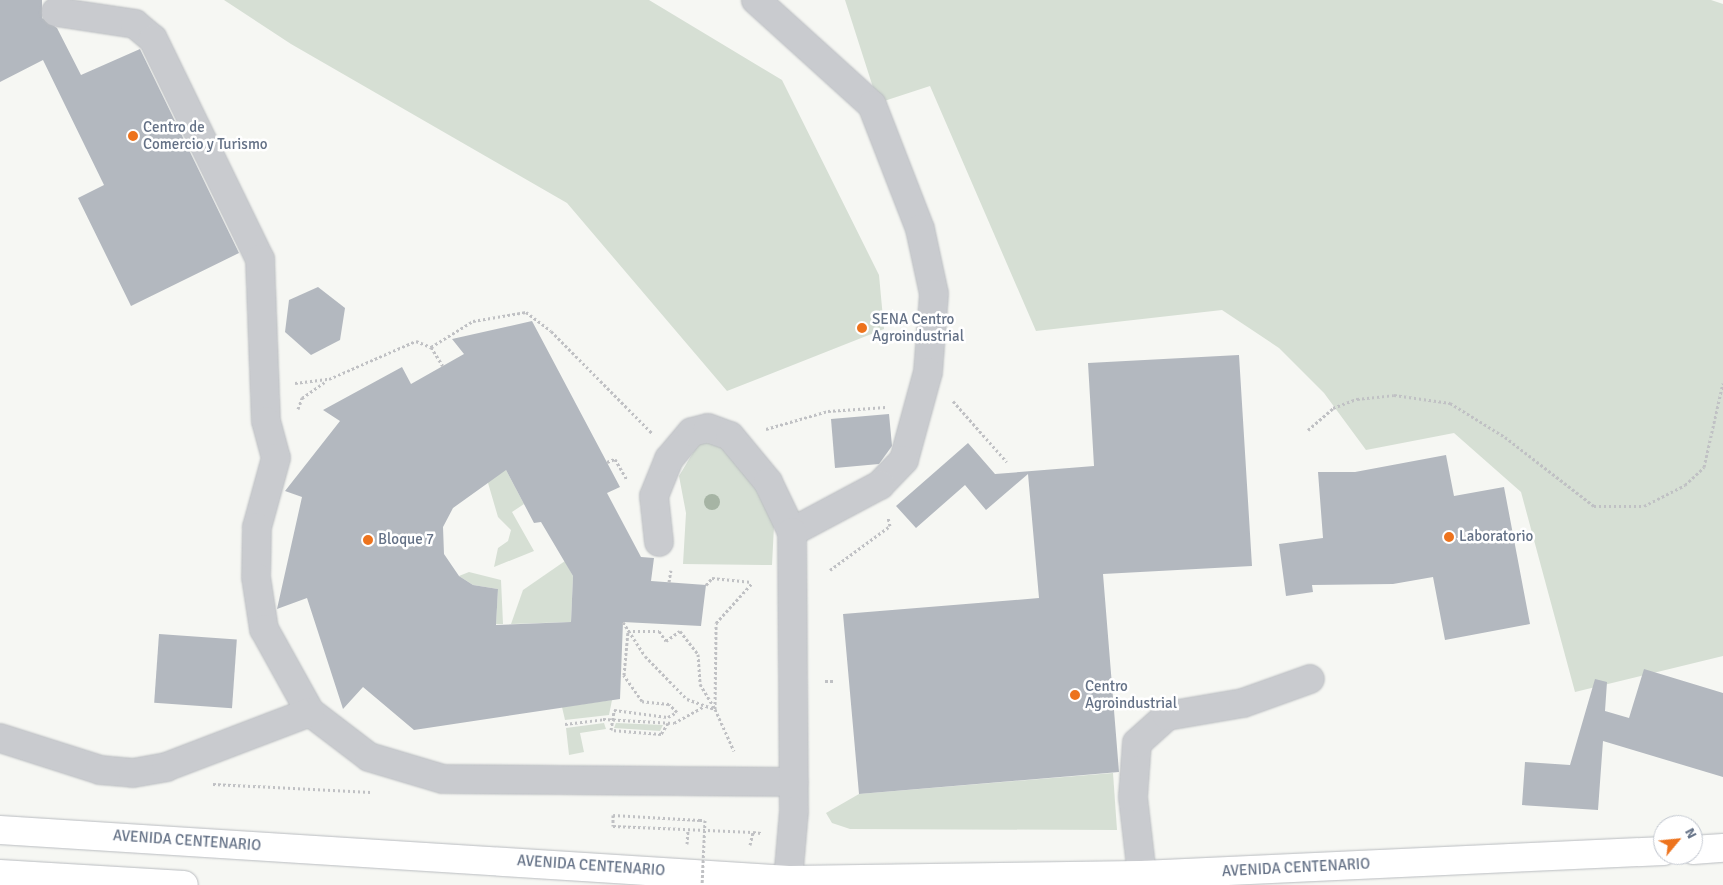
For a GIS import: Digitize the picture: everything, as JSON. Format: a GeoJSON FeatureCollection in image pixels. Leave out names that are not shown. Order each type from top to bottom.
{"type":"FeatureCollection","features":[{"type":"Feature","properties":{"kind":"main road","name":"AVENIDA CENTENARIO"},"geometry":{"type":"LineString","coordinates":[[0,830],[788,880],[1142,875],[1653,851]]}},
{"type":"Feature","properties":{"kind":"main road"},"geometry":{"type":"LineString","coordinates":[[1703,849],[1723,848]]}},
{"type":"Feature","properties":{"kind":"main road"},"geometry":{"type":"LineString","coordinates":[[0,874],[184,885]]}},
{"type":"Feature","properties":{"kind":"lane"},"geometry":{"type":"LineString","coordinates":[[756,0],[872,105],[920,229],[934,294],[928,372],[904,460],[880,485],[792,532]]}},
{"type":"Feature","properties":{"kind":"lane"},"geometry":{"type":"LineString","coordinates":[[56,12],[135,24],[153,39],[260,259],[266,421],[276,458],[257,527],[256,577],[264,629],[310,712],[369,757],[443,779],[794,782]]}},
{"type":"Feature","properties":{"kind":"lane"},"geometry":{"type":"LineString","coordinates":[[659,542],[654,496],[669,459],[692,432],[708,428],[730,436],[768,482],[792,532],[794,782],[788,880]]}},
{"type":"Feature","properties":{"kind":"lane"},"geometry":{"type":"LineString","coordinates":[[1142,875],[1133,797],[1137,743],[1167,716],[1243,703],[1310,680]]}},
{"type":"Feature","properties":{"kind":"lane"},"geometry":{"type":"LineString","coordinates":[[0,738],[100,770],[133,773],[166,767],[310,712]]}},
{"type":"Feature","properties":{"kind":"path"},"geometry":{"type":"LineString","coordinates":[[431,347],[474,320],[526,312],[551,331],[612,398],[651,432],[669,459]]}},
{"type":"Feature","properties":{"kind":"path"},"geometry":{"type":"LineString","coordinates":[[286,379],[300,386],[329,379],[398,346],[416,341],[431,347],[443,366]]}},
{"type":"Feature","properties":{"kind":"path"},"geometry":{"type":"LineString","coordinates":[[928,372],[1007,462]]}},
{"type":"Feature","properties":{"kind":"path"},"geometry":{"type":"LineString","coordinates":[[1308,430],[1333,408],[1357,399],[1394,395],[1450,403],[1505,437],[1594,506],[1644,506],[1685,485],[1704,467],[1723,383]]}},
{"type":"Feature","properties":{"kind":"path"},"geometry":{"type":"LineString","coordinates":[[730,436],[786,426],[828,411],[919,405]]}},
{"type":"Feature","properties":{"kind":"path"},"geometry":{"type":"LineString","coordinates":[[607,462],[616,459],[626,478]]}},
{"type":"Feature","properties":{"kind":"path"},"geometry":{"type":"LineString","coordinates":[[830,570],[890,526]]}},
{"type":"Feature","properties":{"kind":"path"},"geometry":{"type":"LineString","coordinates":[[706,585],[712,578],[753,582],[716,623],[716,710]]}},
{"type":"Feature","properties":{"kind":"path"},"geometry":{"type":"LineString","coordinates":[[623,622],[628,631],[687,699],[716,710]]}},
{"type":"Feature","properties":{"kind":"path"},"geometry":{"type":"LineString","coordinates":[[628,631],[660,631],[666,641],[680,631],[698,654],[700,684],[716,710],[748,781]]}},
{"type":"Feature","properties":{"kind":"path"},"geometry":{"type":"LineString","coordinates":[[628,631],[624,675],[642,701],[669,704],[676,712],[668,717],[614,710],[611,730],[661,734],[668,723]]}},
{"type":"Feature","properties":{"kind":"path"},"geometry":{"type":"LineString","coordinates":[[565,724],[614,720],[668,723],[705,706]]}},
{"type":"Feature","properties":{"kind":"path"},"geometry":{"type":"LineString","coordinates":[[702,885],[705,820],[614,815],[613,826],[753,832]]}},
{"type":"Feature","properties":{"kind":"shaded area"},"geometry":{"type":"Polygon","coordinates":[[[224,0],[649,0],[782,80],[879,275],[884,329],[727,391],[567,203],[291,44],[224,0]]]}},
{"type":"Feature","properties":{"kind":"shaded area"},"geometry":{"type":"Polygon","coordinates":[[[845,0],[1711,0],[1723,4],[1723,656],[1575,692],[1521,492],[1454,433],[1366,450],[1324,393],[1279,348],[1222,310],[1036,331],[930,86],[878,103],[845,0]]]}},
{"type":"Feature","properties":{"kind":"shaded area"},"geometry":{"type":"Polygon","coordinates":[[[700,441],[716,441],[743,463],[774,526],[772,565],[683,564],[686,513],[679,476],[700,441]]]}},
{"type":"Feature","properties":{"kind":"shaded area"},"geometry":{"type":"Polygon","coordinates":[[[498,455],[524,504],[512,512],[534,551],[494,567],[498,548],[508,541],[511,530],[498,517],[486,476],[498,455]]]}},
{"type":"Feature","properties":{"kind":"shaded area"},"geometry":{"type":"Polygon","coordinates":[[[565,561],[573,576],[571,622],[511,624],[523,590],[565,561]]]}},
{"type":"Feature","properties":{"kind":"shaded area"},"geometry":{"type":"Polygon","coordinates":[[[469,572],[501,580],[503,624],[496,624],[498,589],[473,585],[459,576],[469,572]]]}},
{"type":"Feature","properties":{"kind":"shaded area"},"geometry":{"type":"Polygon","coordinates":[[[612,700],[609,715],[565,720],[562,707],[612,700]]]}},
{"type":"Feature","properties":{"kind":"shaded area"},"geometry":{"type":"Polygon","coordinates":[[[604,723],[606,729],[580,733],[584,752],[569,755],[566,728],[604,723]]]}},
{"type":"Feature","properties":{"kind":"shaded area"},"geometry":{"type":"Polygon","coordinates":[[[616,723],[663,725],[660,731],[614,728],[616,723]]]}},
{"type":"Feature","properties":{"kind":"shaded area"},"geometry":{"type":"Polygon","coordinates":[[[1113,773],[1117,830],[850,829],[832,823],[826,813],[859,794],[1113,773]]]}},
{"type":"Feature","properties":{"kind":"building","name":"Centro de Comercio y Turismo"},"geometry":{"type":"Polygon","coordinates":[[[0,0],[42,0],[42,18],[57,28],[81,75],[140,49],[239,253],[131,306],[78,198],[104,185],[43,60],[0,82],[0,0]]]}},
{"type":"Feature","properties":{"kind":"building"},"geometry":{"type":"Polygon","coordinates":[[[318,287],[345,308],[340,340],[311,355],[285,332],[289,300],[318,287]]]}},
{"type":"Feature","properties":{"kind":"building","name":"Bloque 7"},"geometry":{"type":"Polygon","coordinates":[[[532,321],[620,487],[607,493],[641,557],[654,558],[651,581],[706,585],[701,626],[623,622],[620,699],[414,730],[363,687],[343,709],[307,598],[277,609],[302,497],[285,491],[340,421],[323,410],[402,367],[411,384],[464,354],[452,339],[532,321]],[[506,470],[453,508],[443,527],[444,554],[459,576],[473,585],[498,589],[496,625],[571,622],[573,576],[541,522],[534,523],[506,470]]]}},
{"type":"Feature","properties":{"kind":"building"},"geometry":{"type":"Polygon","coordinates":[[[1239,355],[1252,566],[1103,574],[1119,772],[859,794],[843,614],[1039,598],[1028,474],[986,510],[965,485],[916,528],[896,506],[968,443],[995,474],[1094,466],[1088,363],[1239,355]]]}},
{"type":"Feature","properties":{"kind":"building"},"geometry":{"type":"Polygon","coordinates":[[[889,414],[892,446],[879,464],[835,468],[831,419],[889,414]]]}},
{"type":"Feature","properties":{"kind":"building","name":"Laboratorio"},"geometry":{"type":"Polygon","coordinates":[[[1446,455],[1454,496],[1504,487],[1530,624],[1445,640],[1433,577],[1393,584],[1312,585],[1313,592],[1286,596],[1279,544],[1323,538],[1318,472],[1355,472],[1446,455]]]}},
{"type":"Feature","properties":{"kind":"building"},"geometry":{"type":"Polygon","coordinates":[[[159,634],[237,639],[232,708],[154,703],[159,634]]]}},
{"type":"Feature","properties":{"kind":"building"},"geometry":{"type":"Polygon","coordinates":[[[1644,669],[1723,693],[1723,777],[1603,741],[1598,810],[1522,805],[1525,762],[1570,765],[1595,679],[1607,682],[1605,711],[1629,718],[1644,669]]]}},
{"type":"Feature","properties":{"kind":"place","name":"Centro de Comercio y Turismo"},"geometry":{"type":"Point","coordinates":[133,136]}},
{"type":"Feature","properties":{"kind":"place","name":"SENA Centro Agroindustrial"},"geometry":{"type":"Point","coordinates":[862,328]}},
{"type":"Feature","properties":{"kind":"place","name":"Laboratorio"},"geometry":{"type":"Point","coordinates":[1449,537]}},
{"type":"Feature","properties":{"kind":"place","name":"Bloque 7"},"geometry":{"type":"Point","coordinates":[368,540]}},
{"type":"Feature","properties":{"kind":"place","name":"Centro Agroindustrial"},"geometry":{"type":"Point","coordinates":[1075,695]}}]}
